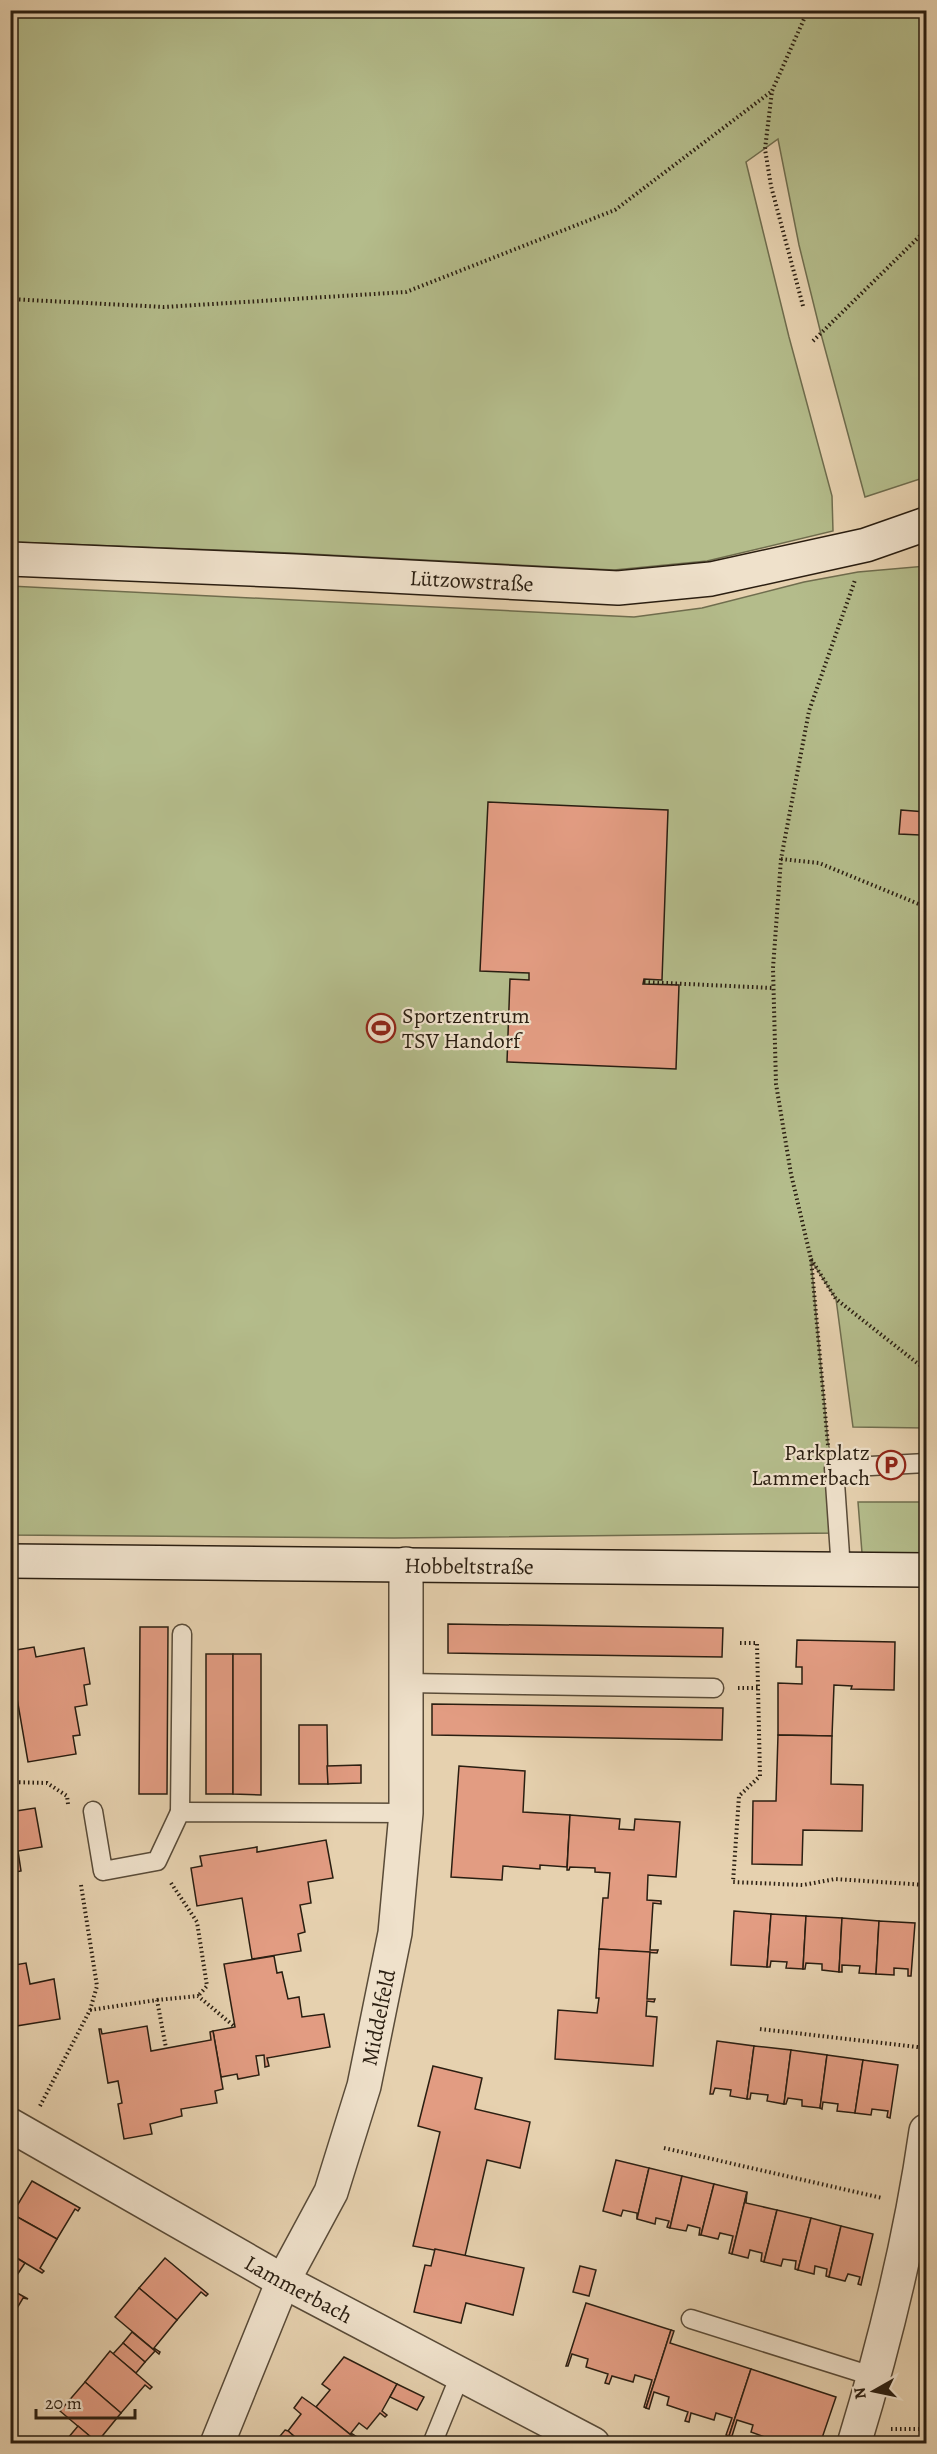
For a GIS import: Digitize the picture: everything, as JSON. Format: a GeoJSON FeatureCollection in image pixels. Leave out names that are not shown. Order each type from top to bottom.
{"type":"FeatureCollection","features":[{"type":"Feature","properties":{"kind":"street","name":"Lützowstraße"},"geometry":{"type":"LineString","coordinates":[[10,560],[295,571],[618,588],[711,579],[866,544],[927,524]]}},
{"type":"Feature","properties":{"kind":"street","name":"Hobbeltstraße"},"geometry":{"type":"LineString","coordinates":[[10,1561],[927,1570]]}},
{"type":"Feature","properties":{"kind":"street","name":"Middelfeld"},"geometry":{"type":"LineString","coordinates":[[217,2444],[283,2281],[331,2192],[364,2086],[395,1932],[406,1813],[408,1683],[406,1564]]}},
{"type":"Feature","properties":{"kind":"street","name":"Lammerbach"},"geometry":{"type":"LineString","coordinates":[[18,2129],[283,2281],[593,2444]]}},
{"type":"Feature","properties":{"kind":"street"},"geometry":{"type":"LineString","coordinates":[[854,2444],[875,2377],[914,2206],[927,2132]]}},
{"type":"Feature","properties":{"kind":"lane"},"geometry":{"type":"LineString","coordinates":[[841,1570],[834,1468],[927,1463]]}},
{"type":"Feature","properties":{"kind":"lane"},"geometry":{"type":"LineString","coordinates":[[93,1811],[103,1871],[157,1861],[180,1812],[182,1634]]}},
{"type":"Feature","properties":{"kind":"lane"},"geometry":{"type":"LineString","coordinates":[[408,1683],[714,1688]]}},
{"type":"Feature","properties":{"kind":"lane"},"geometry":{"type":"LineString","coordinates":[[180,1812],[406,1813]]}},
{"type":"Feature","properties":{"kind":"lane"},"geometry":{"type":"LineString","coordinates":[[691,2319],[875,2377]]}},
{"type":"Feature","properties":{"kind":"lane"},"geometry":{"type":"LineString","coordinates":[[432,2444],[461,2373]]}},
{"type":"Feature","properties":{"kind":"path"},"geometry":{"type":"LineString","coordinates":[[803,306],[771,186],[765,149],[772,91],[808,10]]}},
{"type":"Feature","properties":{"kind":"path"},"geometry":{"type":"LineString","coordinates":[[10,299],[164,307],[406,292],[615,210],[772,91]]}},
{"type":"Feature","properties":{"kind":"path"},"geometry":{"type":"LineString","coordinates":[[813,341],[927,230]]}},
{"type":"Feature","properties":{"kind":"path"},"geometry":{"type":"LineString","coordinates":[[834,1468],[828,1443],[811,1259],[791,1174],[776,1084],[773,968],[781,859],[809,711],[866,544]]}},
{"type":"Feature","properties":{"kind":"path"},"geometry":{"type":"LineString","coordinates":[[781,859],[819,863],[927,907]]}},
{"type":"Feature","properties":{"kind":"path"},"geometry":{"type":"LineString","coordinates":[[644,982],[773,987]]}},
{"type":"Feature","properties":{"kind":"path"},"geometry":{"type":"LineString","coordinates":[[811,1259],[836,1299],[927,1370]]}},
{"type":"Feature","properties":{"kind":"path"},"geometry":{"type":"LineString","coordinates":[[927,1616],[922,1736],[927,1751]]}},
{"type":"Feature","properties":{"kind":"path"},"geometry":{"type":"LineString","coordinates":[[740,1643],[757,1643],[760,1776],[739,1796],[734,1882],[803,1885],[835,1879],[927,1885]]}},
{"type":"Feature","properties":{"kind":"path"},"geometry":{"type":"LineString","coordinates":[[10,1709],[16,1698]]}},
{"type":"Feature","properties":{"kind":"path"},"geometry":{"type":"LineString","coordinates":[[10,1769],[12,1782],[47,1783],[67,1797],[69,1808]]}},
{"type":"Feature","properties":{"kind":"path"},"geometry":{"type":"LineString","coordinates":[[90,2010],[198,1996],[207,1986],[197,1922],[157,1861]]}},
{"type":"Feature","properties":{"kind":"path"},"geometry":{"type":"LineString","coordinates":[[18,2129],[90,2010],[97,1986],[80,1879]]}},
{"type":"Feature","properties":{"kind":"path"},"geometry":{"type":"LineString","coordinates":[[198,1996],[235,2027]]}},
{"type":"Feature","properties":{"kind":"path"},"geometry":{"type":"LineString","coordinates":[[158,2000],[166,2048]]}},
{"type":"Feature","properties":{"kind":"path"},"geometry":{"type":"LineString","coordinates":[[760,2029],[927,2048]]}},
{"type":"Feature","properties":{"kind":"path"},"geometry":{"type":"LineString","coordinates":[[664,2148],[914,2206]]}},
{"type":"Feature","properties":{"kind":"green space"},"geometry":{"type":"Polygon","coordinates":[[[11,10],[926,11],[926,477],[865,497],[799,245],[778,139],[746,162],[789,337],[832,496],[833,531],[707,561],[614,570],[291,553],[11,542],[11,10]]]}},
{"type":"Feature","properties":{"kind":"green space","name":"Sportzentrum TSV Handorf"},"geometry":{"type":"Polygon","coordinates":[[[926,566],[926,1428],[853,1427],[836,1299],[811,1260],[828,1443],[834,1468],[838,1533],[394,1538],[11,1535],[10,586],[634,617],[702,608],[804,582],[858,572],[926,566]]]}},
{"type":"Feature","properties":{"kind":"green space"},"geometry":{"type":"Polygon","coordinates":[[[858,1502],[926,1502],[926,1553],[862,1553],[858,1502]]]}},
{"type":"Feature","properties":{"kind":"building"},"geometry":{"type":"Polygon","coordinates":[[[488,802],[668,810],[662,980],[644,979],[643,984],[679,985],[676,1069],[507,1062],[510,979],[529,980],[529,973],[480,971],[488,802]]]}},
{"type":"Feature","properties":{"kind":"building"},"geometry":{"type":"Polygon","coordinates":[[[901,810],[926,812],[926,828],[921,827],[920,835],[899,834],[901,810]]]}},
{"type":"Feature","properties":{"kind":"building"},"geometry":{"type":"Polygon","coordinates":[[[448,1624],[723,1628],[722,1657],[448,1653],[448,1624]]]}},
{"type":"Feature","properties":{"kind":"building"},"geometry":{"type":"Polygon","coordinates":[[[140,1627],[168,1627],[167,1794],[139,1794],[140,1627]]]}},
{"type":"Feature","properties":{"kind":"building"},"geometry":{"type":"Polygon","coordinates":[[[797,1640],[895,1642],[894,1690],[851,1689],[852,1686],[834,1685],[832,1736],[778,1735],[778,1683],[802,1684],[802,1667],[796,1667],[797,1640]]]}},
{"type":"Feature","properties":{"kind":"building"},"geometry":{"type":"Polygon","coordinates":[[[34,1647],[36,1657],[84,1648],[90,1684],[84,1685],[87,1705],[75,1707],[80,1735],[73,1736],[76,1754],[28,1762],[17,1698],[10,1699],[10,1651],[34,1647]]]}},
{"type":"Feature","properties":{"kind":"building"},"geometry":{"type":"Polygon","coordinates":[[[206,1654],[233,1654],[233,1794],[206,1794],[206,1654]]]}},
{"type":"Feature","properties":{"kind":"building"},"geometry":{"type":"Polygon","coordinates":[[[233,1654],[261,1654],[261,1795],[233,1794],[233,1654]]]}},
{"type":"Feature","properties":{"kind":"building"},"geometry":{"type":"Polygon","coordinates":[[[432,1704],[723,1708],[722,1740],[432,1735],[432,1704]]]}},
{"type":"Feature","properties":{"kind":"building"},"geometry":{"type":"Polygon","coordinates":[[[299,1725],[327,1725],[328,1784],[299,1784],[299,1725]]]}},
{"type":"Feature","properties":{"kind":"building"},"geometry":{"type":"Polygon","coordinates":[[[778,1735],[832,1736],[831,1784],[863,1785],[862,1831],[803,1830],[802,1865],[752,1864],[753,1801],[776,1801],[778,1735]]]}},
{"type":"Feature","properties":{"kind":"building"},"geometry":{"type":"Polygon","coordinates":[[[361,1765],[361,1783],[328,1784],[327,1766],[361,1765]]]}},
{"type":"Feature","properties":{"kind":"building"},"geometry":{"type":"Polygon","coordinates":[[[459,1766],[525,1771],[523,1812],[570,1815],[567,1867],[540,1865],[540,1869],[503,1866],[502,1880],[451,1877],[459,1766]]]}},
{"type":"Feature","properties":{"kind":"building"},"geometry":{"type":"Polygon","coordinates":[[[35,1808],[42,1847],[18,1851],[21,1871],[10,1873],[10,1812],[35,1808]]]}},
{"type":"Feature","properties":{"kind":"building"},"geometry":{"type":"Polygon","coordinates":[[[570,1815],[620,1819],[619,1829],[634,1830],[635,1819],[680,1822],[676,1877],[648,1875],[647,1900],[661,1901],[661,1904],[653,1903],[650,1950],[658,1950],[657,1953],[599,1949],[603,1898],[608,1898],[610,1873],[595,1872],[595,1868],[570,1867],[567,1870],[570,1815]]]}},
{"type":"Feature","properties":{"kind":"building"},"geometry":{"type":"Polygon","coordinates":[[[326,1840],[333,1878],[308,1882],[311,1903],[300,1905],[305,1932],[298,1934],[301,1951],[252,1959],[242,1898],[197,1906],[191,1868],[202,1866],[200,1856],[257,1847],[257,1852],[326,1840]]]}},
{"type":"Feature","properties":{"kind":"building"},"geometry":{"type":"Polygon","coordinates":[[[734,1911],[771,1914],[767,1967],[731,1965],[734,1911]]]}},
{"type":"Feature","properties":{"kind":"building"},"geometry":{"type":"Polygon","coordinates":[[[771,1914],[806,1916],[803,1969],[786,1968],[787,1962],[771,1961],[770,1967],[767,1967],[771,1914]]]}},
{"type":"Feature","properties":{"kind":"building"},"geometry":{"type":"Polygon","coordinates":[[[806,1916],[842,1918],[839,1972],[822,1970],[822,1964],[806,1963],[803,1969],[806,1916]]]}},
{"type":"Feature","properties":{"kind":"building"},"geometry":{"type":"Polygon","coordinates":[[[842,1918],[879,1921],[876,1974],[859,1973],[860,1966],[842,1965],[842,1972],[839,1972],[842,1918]]]}},
{"type":"Feature","properties":{"kind":"building"},"geometry":{"type":"Polygon","coordinates":[[[879,1921],[915,1923],[911,1976],[908,1976],[908,1969],[894,1968],[894,1975],[876,1974],[879,1921]]]}},
{"type":"Feature","properties":{"kind":"building"},"geometry":{"type":"Polygon","coordinates":[[[10,1939],[15,1965],[26,1963],[30,1984],[54,1979],[60,2019],[10,2027],[10,1939]]]}},
{"type":"Feature","properties":{"kind":"building"},"geometry":{"type":"Polygon","coordinates":[[[599,1949],[650,1952],[647,1999],[655,1999],[654,2002],[647,2001],[646,2016],[657,2017],[653,2066],[555,2059],[558,2010],[597,2013],[599,1949]]]}},
{"type":"Feature","properties":{"kind":"building"},"geometry":{"type":"Polygon","coordinates":[[[274,1956],[277,1973],[282,1972],[288,1999],[299,1997],[302,2017],[324,2014],[330,2047],[267,2058],[269,2066],[265,2067],[264,2055],[256,2056],[259,2075],[238,2079],[237,2074],[221,2077],[213,2031],[235,2027],[224,1964],[274,1956]]]}},
{"type":"Feature","properties":{"kind":"building"},"geometry":{"type":"Polygon","coordinates":[[[147,2026],[151,2051],[211,2040],[210,2032],[213,2031],[223,2089],[215,2091],[217,2103],[181,2109],[182,2116],[150,2124],[152,2134],[124,2139],[118,2104],[122,2103],[118,2081],[108,2083],[99,2029],[102,2034],[147,2026]]]}},
{"type":"Feature","properties":{"kind":"building"},"geometry":{"type":"Polygon","coordinates":[[[717,2041],[754,2046],[747,2099],[730,2096],[731,2090],[715,2088],[713,2094],[710,2094],[717,2041]]]}},
{"type":"Feature","properties":{"kind":"building"},"geometry":{"type":"Polygon","coordinates":[[[754,2046],[791,2050],[784,2104],[767,2101],[768,2095],[751,2093],[750,2099],[747,2099],[754,2046]]]}},
{"type":"Feature","properties":{"kind":"building"},"geometry":{"type":"Polygon","coordinates":[[[791,2050],[827,2055],[820,2108],[802,2106],[802,2100],[788,2098],[784,2104],[791,2050]]]}},
{"type":"Feature","properties":{"kind":"building"},"geometry":{"type":"Polygon","coordinates":[[[827,2055],[863,2060],[855,2113],[837,2111],[838,2104],[823,2102],[822,2109],[820,2108],[827,2055]]]}},
{"type":"Feature","properties":{"kind":"building"},"geometry":{"type":"Polygon","coordinates":[[[863,2060],[898,2065],[890,2118],[887,2117],[888,2111],[872,2109],[871,2115],[855,2113],[863,2060]]]}},
{"type":"Feature","properties":{"kind":"building"},"geometry":{"type":"Polygon","coordinates":[[[433,2066],[482,2078],[475,2109],[530,2122],[520,2168],[487,2160],[465,2256],[413,2246],[440,2132],[418,2126],[433,2066]]]}},
{"type":"Feature","properties":{"kind":"building"},"geometry":{"type":"Polygon","coordinates":[[[616,2160],[649,2168],[637,2219],[637,2213],[623,2210],[621,2216],[603,2211],[616,2160]]]}},
{"type":"Feature","properties":{"kind":"building"},"geometry":{"type":"Polygon","coordinates":[[[649,2168],[682,2176],[670,2228],[667,2227],[669,2221],[656,2218],[655,2224],[637,2219],[649,2168]]]}},
{"type":"Feature","properties":{"kind":"building"},"geometry":{"type":"Polygon","coordinates":[[[682,2176],[714,2184],[701,2235],[699,2235],[700,2228],[688,2225],[686,2231],[670,2228],[682,2176]]]}},
{"type":"Feature","properties":{"kind":"building"},"geometry":{"type":"Polygon","coordinates":[[[32,2181],[80,2208],[78,2211],[75,2209],[57,2239],[12,2214],[32,2181]]]}},
{"type":"Feature","properties":{"kind":"building"},"geometry":{"type":"Polygon","coordinates":[[[714,2184],[747,2192],[732,2254],[729,2253],[733,2236],[720,2233],[718,2239],[701,2235],[714,2184]]]}},
{"type":"Feature","properties":{"kind":"building"},"geometry":{"type":"Polygon","coordinates":[[[747,2192],[746,2203],[777,2210],[764,2262],[761,2261],[762,2253],[750,2250],[748,2258],[732,2254],[747,2192]]]}},
{"type":"Feature","properties":{"kind":"building"},"geometry":{"type":"Polygon","coordinates":[[[777,2210],[811,2218],[798,2270],[795,2269],[796,2261],[783,2259],[781,2266],[764,2262],[777,2210]]]}},
{"type":"Feature","properties":{"kind":"building"},"geometry":{"type":"Polygon","coordinates":[[[12,2214],[57,2239],[40,2268],[44,2271],[42,2273],[10,2254],[10,2217],[12,2214]]]}},
{"type":"Feature","properties":{"kind":"building"},"geometry":{"type":"Polygon","coordinates":[[[811,2218],[841,2226],[829,2277],[826,2276],[827,2269],[815,2266],[814,2274],[798,2270],[811,2218]]]}},
{"type":"Feature","properties":{"kind":"building"},"geometry":{"type":"Polygon","coordinates":[[[841,2226],[873,2234],[861,2285],[858,2284],[860,2277],[848,2274],[845,2281],[829,2277],[841,2226]]]}},
{"type":"Feature","properties":{"kind":"building"},"geometry":{"type":"Polygon","coordinates":[[[435,2249],[524,2268],[513,2315],[466,2303],[461,2323],[414,2312],[425,2265],[431,2266],[435,2249]]]}},
{"type":"Feature","properties":{"kind":"building"},"geometry":{"type":"Polygon","coordinates":[[[10,2254],[25,2263],[17,2275],[10,2272],[10,2254]]]}},
{"type":"Feature","properties":{"kind":"building"},"geometry":{"type":"Polygon","coordinates":[[[165,2258],[208,2294],[206,2296],[201,2292],[177,2320],[139,2288],[165,2258]]]}},
{"type":"Feature","properties":{"kind":"building"},"geometry":{"type":"Polygon","coordinates":[[[580,2266],[596,2270],[589,2296],[573,2292],[580,2266]]]}},
{"type":"Feature","properties":{"kind":"building"},"geometry":{"type":"Polygon","coordinates":[[[139,2288],[177,2320],[154,2348],[160,2352],[159,2354],[115,2317],[139,2288]]]}},
{"type":"Feature","properties":{"kind":"building"},"geometry":{"type":"Polygon","coordinates":[[[10,2289],[28,2299],[23,2298],[10,2320],[10,2289]]]}},
{"type":"Feature","properties":{"kind":"building"},"geometry":{"type":"Polygon","coordinates":[[[586,2303],[671,2330],[646,2408],[644,2407],[652,2380],[635,2375],[633,2382],[612,2376],[609,2384],[605,2383],[608,2374],[586,2367],[588,2359],[572,2354],[566,2366],[586,2303]]]}},
{"type":"Feature","properties":{"kind":"building"},"geometry":{"type":"Polygon","coordinates":[[[671,2330],[674,2331],[670,2343],[751,2369],[729,2436],[726,2435],[732,2418],[716,2413],[714,2420],[691,2413],[689,2422],[685,2421],[688,2412],[667,2405],[669,2397],[654,2392],[649,2409],[646,2408],[671,2330]]]}},
{"type":"Feature","properties":{"kind":"building"},"geometry":{"type":"Polygon","coordinates":[[[132,2332],[155,2351],[145,2362],[123,2343],[132,2332]]]}},
{"type":"Feature","properties":{"kind":"building"},"geometry":{"type":"Polygon","coordinates":[[[123,2343],[145,2362],[136,2373],[113,2354],[123,2343]]]}},
{"type":"Feature","properties":{"kind":"building"},"geometry":{"type":"Polygon","coordinates":[[[110,2351],[152,2387],[150,2389],[145,2385],[121,2413],[85,2382],[110,2351]]]}},
{"type":"Feature","properties":{"kind":"building"},"geometry":{"type":"Polygon","coordinates":[[[344,2357],[397,2384],[382,2411],[387,2415],[385,2417],[380,2413],[367,2429],[359,2423],[351,2433],[357,2437],[355,2438],[316,2407],[330,2390],[322,2384],[344,2357]]]}},
{"type":"Feature","properties":{"kind":"building"},"geometry":{"type":"Polygon","coordinates":[[[751,2369],[836,2397],[820,2444],[800,2440],[799,2444],[777,2441],[776,2444],[771,2444],[773,2440],[751,2432],[753,2425],[737,2420],[732,2436],[729,2436],[751,2369]]]}},
{"type":"Feature","properties":{"kind":"building"},"geometry":{"type":"Polygon","coordinates":[[[85,2382],[121,2413],[99,2440],[103,2444],[99,2444],[60,2411],[85,2382]]]}},
{"type":"Feature","properties":{"kind":"building"},"geometry":{"type":"Polygon","coordinates":[[[397,2384],[424,2397],[417,2410],[390,2397],[397,2384]]]}},
{"type":"Feature","properties":{"kind":"building"},"geometry":{"type":"Polygon","coordinates":[[[302,2397],[357,2440],[351,2437],[345,2444],[303,2444],[288,2431],[301,2414],[294,2408],[302,2397]]]}},
{"type":"Feature","properties":{"kind":"building"},"geometry":{"type":"Polygon","coordinates":[[[78,2426],[99,2444],[75,2444],[68,2438],[78,2426]]]}},
{"type":"Feature","properties":{"kind":"building"},"geometry":{"type":"Polygon","coordinates":[[[285,2430],[303,2444],[279,2444],[276,2441],[285,2430]]]}},
{"type":"Feature","properties":{"kind":"place","name":"Sportzentrum TSV Handorf"},"geometry":{"type":"Point","coordinates":[381,1028]}},
{"type":"Feature","properties":{"kind":"place","name":"Parkplatz Lammerbach"},"geometry":{"type":"Point","coordinates":[891,1465]}}]}
